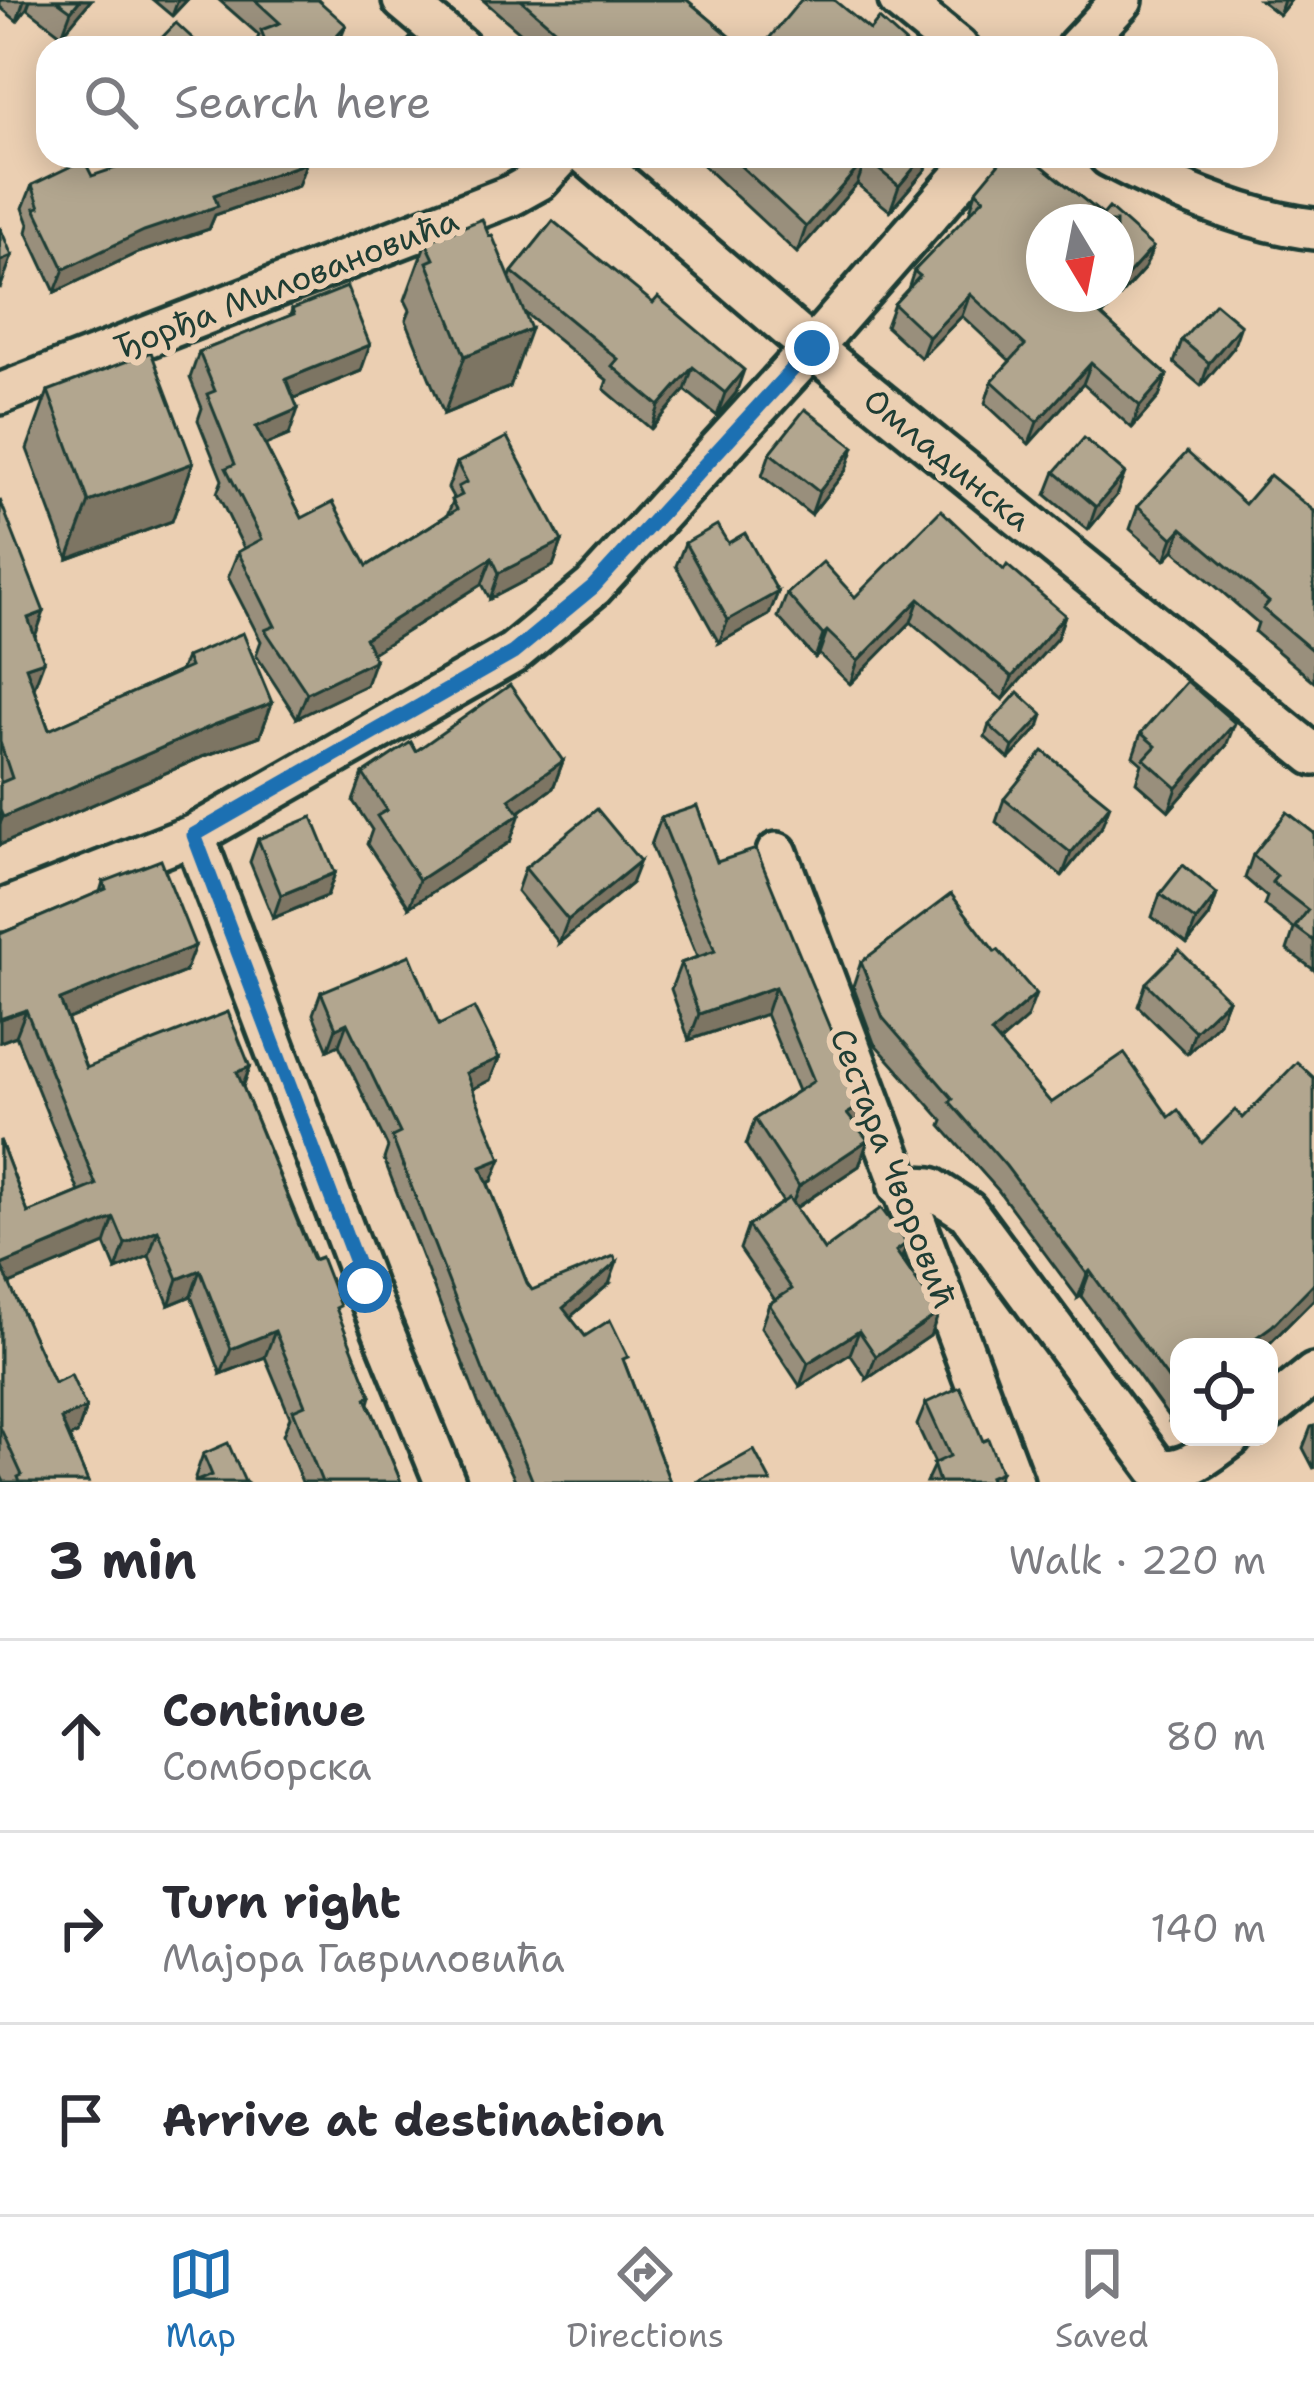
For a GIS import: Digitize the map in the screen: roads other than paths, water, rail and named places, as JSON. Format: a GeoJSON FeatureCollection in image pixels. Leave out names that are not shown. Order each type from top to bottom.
{"type":"FeatureCollection","features":[{"type":"Feature","properties":{"kind":"street"},"geometry":{"type":"LineString","coordinates":[[403,0],[446,36]]}},
{"type":"Feature","properties":{"kind":"street"},"geometry":{"type":"LineString","coordinates":[[899,0],[943,36]]}},
{"type":"Feature","properties":{"kind":"street"},"geometry":{"type":"LineString","coordinates":[[1089,36],[1122,0]]}},
{"type":"Feature","properties":{"kind":"street","name":"Ђорђа Миловановића"},"geometry":{"type":"LineString","coordinates":[[0,394],[512,195],[550,168]]}},
{"type":"Feature","properties":{"kind":"street","name":"Омладинска"},"geometry":{"type":"LineString","coordinates":[[602,168],[812,348],[1314,755]]}},
{"type":"Feature","properties":{"kind":"street"},"geometry":{"type":"LineString","coordinates":[[0,911],[194,835],[513,653],[593,587],[970,168]]}},
{"type":"Feature","properties":{"kind":"street"},"geometry":{"type":"LineString","coordinates":[[1138,168],[1241,211],[1314,230]]}},
{"type":"Feature","properties":{"kind":"street"},"geometry":{"type":"LineString","coordinates":[[194,835],[365,1286],[445,1482]]}},
{"type":"Feature","properties":{"kind":"street","name":"Сестара Чворовић"},"geometry":{"type":"LineString","coordinates":[[776,854],[1013,1482]]}},
{"type":"Feature","properties":{"kind":"street"},"geometry":{"type":"LineString","coordinates":[[899,1186],[931,1188],[967,1211],[1156,1468],[1171,1471],[1218,1446]]}},
{"type":"Feature","properties":{"kind":"street"},"geometry":{"type":"LineString","coordinates":[[1278,1403],[1314,1374]]}}]}
